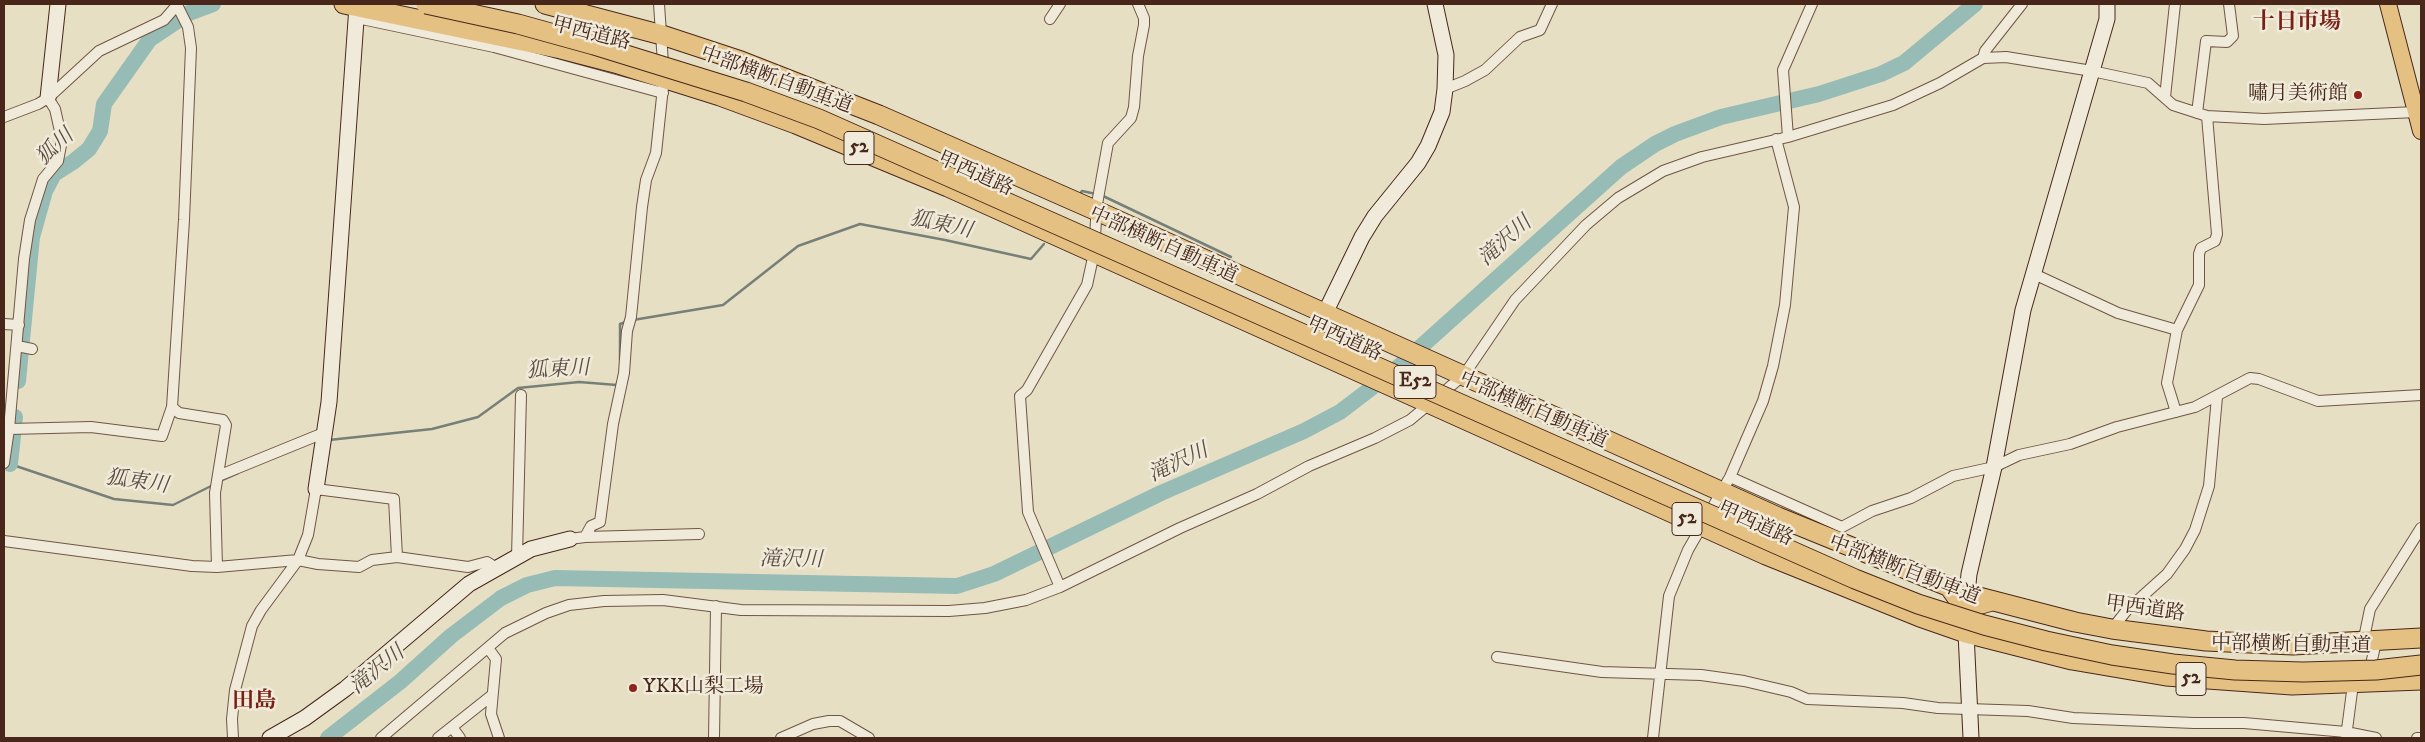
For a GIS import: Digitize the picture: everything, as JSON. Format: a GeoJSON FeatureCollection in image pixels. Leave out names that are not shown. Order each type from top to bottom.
{"type":"FeatureCollection","features":[{"type":"Feature","properties":{"kind":"highway","name":"中部横断自動車道"},"geometry":{"type":"LineString","coordinates":[[426,4],[518,24],[594,44],[746,92],[819,119],[1855,579],[1918,604],[1984,625],[2046,641],[2112,655],[2173,664],[2235,670],[2303,672],[2376,670],[2421,666]]}},
{"type":"Feature","properties":{"kind":"highway","name":"甲西道路"},"geometry":{"type":"LineString","coordinates":[[545,4],[662,36],[812,88],[1097,207],[1464,376],[1725,484],[1848,547],[1961,598],[1974,606],[1992,601],[2112,629],[2161,636],[2250,644],[2369,642],[2421,638]]}},
{"type":"Feature","properties":{"kind":"highway","name":"甲西道路"},"geometry":{"type":"LineString","coordinates":[[353,8],[561,49],[663,86],[778,117],[870,153],[1702,526],[1881,602],[1966,632],[2072,660],[2166,676],[2254,683],[2360,684],[2421,680]]}},
{"type":"Feature","properties":{"kind":"main road"},"geometry":{"type":"LineString","coordinates":[[2388,4],[2419,119]]}},
{"type":"Feature","properties":{"kind":"street"},"geometry":{"type":"LineString","coordinates":[[4,463],[10,429],[30,220],[44,179],[58,161],[62,140],[55,109],[48,98],[58,4]]}},
{"type":"Feature","properties":{"kind":"street"},"geometry":{"type":"LineString","coordinates":[[577,538],[591,526],[600,522],[613,424],[624,373],[626,331],[631,317],[642,207],[646,180],[656,153],[663,86],[659,4]]}},
{"type":"Feature","properties":{"kind":"street"},"geometry":{"type":"LineString","coordinates":[[1050,19],[1060,4]]}},
{"type":"Feature","properties":{"kind":"street"},"geometry":{"type":"LineString","coordinates":[[1058,582],[1028,512],[1020,396],[1027,390],[1087,285],[1094,253],[1097,207],[1108,143],[1131,118],[1134,106],[1138,56],[1144,26],[1144,18],[1138,4]]}},
{"type":"Feature","properties":{"kind":"street"},"geometry":{"type":"LineString","coordinates":[[1308,349],[1362,237],[1375,216],[1418,163],[1428,146],[1442,112],[1446,89],[1446,55],[1434,4]]}},
{"type":"Feature","properties":{"kind":"street"},"geometry":{"type":"LineString","coordinates":[[1446,89],[1485,70],[1520,37],[1540,30],[1552,4]]}},
{"type":"Feature","properties":{"kind":"street"},"geometry":{"type":"LineString","coordinates":[[1788,135],[1783,70],[1812,4]]}},
{"type":"Feature","properties":{"kind":"street"},"geometry":{"type":"LineString","coordinates":[[1984,58],[1985,51],[2022,4]]}},
{"type":"Feature","properties":{"kind":"street"},"geometry":{"type":"LineString","coordinates":[[1971,738],[1966,632],[1961,598],[1994,467],[2023,310],[2107,19],[2107,4]]}},
{"type":"Feature","properties":{"kind":"street"},"geometry":{"type":"LineString","coordinates":[[2166,97],[2176,4]]}},
{"type":"Feature","properties":{"kind":"street"},"geometry":{"type":"LineString","coordinates":[[2197,113],[2206,41],[2227,42],[2233,36],[2229,4]]}},
{"type":"Feature","properties":{"kind":"street"},"geometry":{"type":"LineString","coordinates":[[4,117],[38,104],[48,98],[99,52],[164,20],[178,5],[188,27],[191,48],[185,200],[172,407],[162,436],[91,427],[10,429]]}},
{"type":"Feature","properties":{"kind":"street"},"geometry":{"type":"LineString","coordinates":[[233,738],[232,719],[235,690],[252,626],[261,610],[298,560],[308,536],[326,433],[353,8]]}},
{"type":"Feature","properties":{"kind":"street"},"geometry":{"type":"LineString","coordinates":[[381,738],[505,633],[546,613],[587,602],[662,600],[741,610],[949,611],[985,608],[1018,602],[1058,582],[1257,494],[1309,466],[1375,438],[1410,420],[1464,376],[1515,300],[1586,225],[1618,198],[1663,172],[1702,157],[1776,139],[1893,105],[1940,83],[1984,58],[2006,57],[2092,71],[2148,83],[2173,105],[2208,116],[2264,119],[2419,119]]}},
{"type":"Feature","properties":{"kind":"street"},"geometry":{"type":"LineString","coordinates":[[2176,412],[2167,382],[2177,330],[2200,285],[2199,254],[2202,248],[2215,241],[2217,234],[2208,116]]}},
{"type":"Feature","properties":{"kind":"street"},"geometry":{"type":"LineString","coordinates":[[1652,738],[1669,596],[1688,550],[1725,484],[1763,401],[1773,366],[1785,305],[1794,207],[1776,139]]}},
{"type":"Feature","properties":{"kind":"street"},"geometry":{"type":"LineString","coordinates":[[2034,274],[2118,313],[2177,330]]}},
{"type":"Feature","properties":{"kind":"street"},"geometry":{"type":"LineString","coordinates":[[4,324],[19,325]]}},
{"type":"Feature","properties":{"kind":"street"},"geometry":{"type":"LineString","coordinates":[[17,346],[32,349]]}},
{"type":"Feature","properties":{"kind":"street"},"geometry":{"type":"LineString","coordinates":[[1725,484],[1842,527],[1872,511],[1911,498],[1953,476],[1994,467],[2019,455],[2070,444],[2117,426],[2195,407],[2250,378],[2259,379],[2318,401],[2421,395]]}},
{"type":"Feature","properties":{"kind":"street"},"geometry":{"type":"LineString","coordinates":[[517,557],[521,395]]}},
{"type":"Feature","properties":{"kind":"street"},"geometry":{"type":"LineString","coordinates":[[2112,629],[2127,610],[2167,574],[2185,549],[2195,530],[2209,486],[2217,397]]}},
{"type":"Feature","properties":{"kind":"street"},"geometry":{"type":"LineString","coordinates":[[172,407],[178,413],[223,420],[226,425],[216,493],[217,567]]}},
{"type":"Feature","properties":{"kind":"street"},"geometry":{"type":"LineString","coordinates":[[218,477],[326,433]]}},
{"type":"Feature","properties":{"kind":"street"},"geometry":{"type":"LineString","coordinates":[[316,489],[394,499],[397,557]]}},
{"type":"Feature","properties":{"kind":"street"},"geometry":{"type":"LineString","coordinates":[[2346,735],[2369,642],[2370,609],[2421,528]]}},
{"type":"Feature","properties":{"kind":"street"},"geometry":{"type":"LineString","coordinates":[[270,738],[305,718],[345,689],[469,584],[495,567],[532,549],[577,538],[699,534]]}},
{"type":"Feature","properties":{"kind":"street"},"geometry":{"type":"LineString","coordinates":[[4,541],[149,562],[217,567],[298,560],[318,564],[358,567],[372,560],[397,557],[468,567],[487,562],[495,567]]}},
{"type":"Feature","properties":{"kind":"street"},"geometry":{"type":"LineString","coordinates":[[714,738],[716,606]]}},
{"type":"Feature","properties":{"kind":"street"},"geometry":{"type":"LineString","coordinates":[[488,648],[496,659],[491,696],[491,714],[499,738]]}},
{"type":"Feature","properties":{"kind":"street"},"geometry":{"type":"LineString","coordinates":[[1497,657],[1602,672],[1701,675],[1744,681],[1791,692],[1807,698],[1903,703],[1938,708],[2028,711],[2082,718],[2194,723],[2244,723],[2376,738]]}},
{"type":"Feature","properties":{"kind":"street"},"geometry":{"type":"LineString","coordinates":[[438,738],[491,696]]}},
{"type":"Feature","properties":{"kind":"street"},"geometry":{"type":"LineString","coordinates":[[781,738],[813,724],[829,721],[840,722],[869,738]]}},
{"type":"Feature","properties":{"kind":"street"},"geometry":{"type":"LineString","coordinates":[[452,727],[460,738]]}},
{"type":"Feature","properties":{"kind":"water"},"geometry":{"type":"Polygon","coordinates":[[[366,703],[374,711],[354,727],[338,738],[319,738],[341,724],[366,703]]]}},
{"type":"Feature","properties":{"kind":"waterway","name":"狐川"},"geometry":{"type":"LineString","coordinates":[[18,381],[32,237],[45,191],[54,174],[89,149],[100,131],[104,104],[150,39],[189,13],[213,4]]}},
{"type":"Feature","properties":{"kind":"waterway","name":"滝沢川"},"geometry":{"type":"LineString","coordinates":[[328,738],[401,681],[451,636],[501,598],[527,585],[555,578],[957,586],[994,574],[1161,493],[1304,431],[1340,412],[1395,370],[1621,167],[1655,144],[1675,134],[1721,117],[1819,94],[1881,74],[1904,63],[1975,4]]}},
{"type":"Feature","properties":{"kind":"waterway","name":"狐東川"},"geometry":{"type":"LineString","coordinates":[[1079,195],[1082,191],[1096,194]]}},
{"type":"Feature","properties":{"kind":"waterway","name":"狐東川"},"geometry":{"type":"LineString","coordinates":[[1101,195],[1231,257]]}},
{"type":"Feature","properties":{"kind":"waterway","name":"狐東川"},"geometry":{"type":"LineString","coordinates":[[633,320],[723,305],[798,246],[860,224],[1031,259],[1044,244]]}},
{"type":"Feature","properties":{"kind":"waterway","name":"狐東川"},"geometry":{"type":"LineString","coordinates":[[620,360],[620,324],[626,322]]}},
{"type":"Feature","properties":{"kind":"waterway","name":"狐東川"},"geometry":{"type":"LineString","coordinates":[[329,440],[432,429],[478,417],[518,388],[579,382],[617,385],[617,383]]}},
{"type":"Feature","properties":{"kind":"waterway","name":"狐川"},"geometry":{"type":"LineString","coordinates":[[10,464],[15,417]]}},
{"type":"Feature","properties":{"kind":"waterway","name":"狐東川"},"geometry":{"type":"LineString","coordinates":[[10,464],[114,499],[173,505],[213,485]]}},
{"type":"Feature","properties":{"kind":"waterway","name":"狐東川"},"geometry":{"type":"LineString","coordinates":[[220,481],[238,473]]}},
{"type":"Feature","properties":{"kind":"place","name":"嘯月美術館"},"geometry":{"type":"Point","coordinates":[2358,95]}},
{"type":"Feature","properties":{"kind":"place","name":"YKK山梨工場"},"geometry":{"type":"Point","coordinates":[633,688]}},
{"type":"Feature","properties":{"kind":"district","name":"十日市場"},"geometry":{"type":"Point","coordinates":[2297,23]}},
{"type":"Feature","properties":{"kind":"district","name":"田島"},"geometry":{"type":"Point","coordinates":[254,702]}}]}
